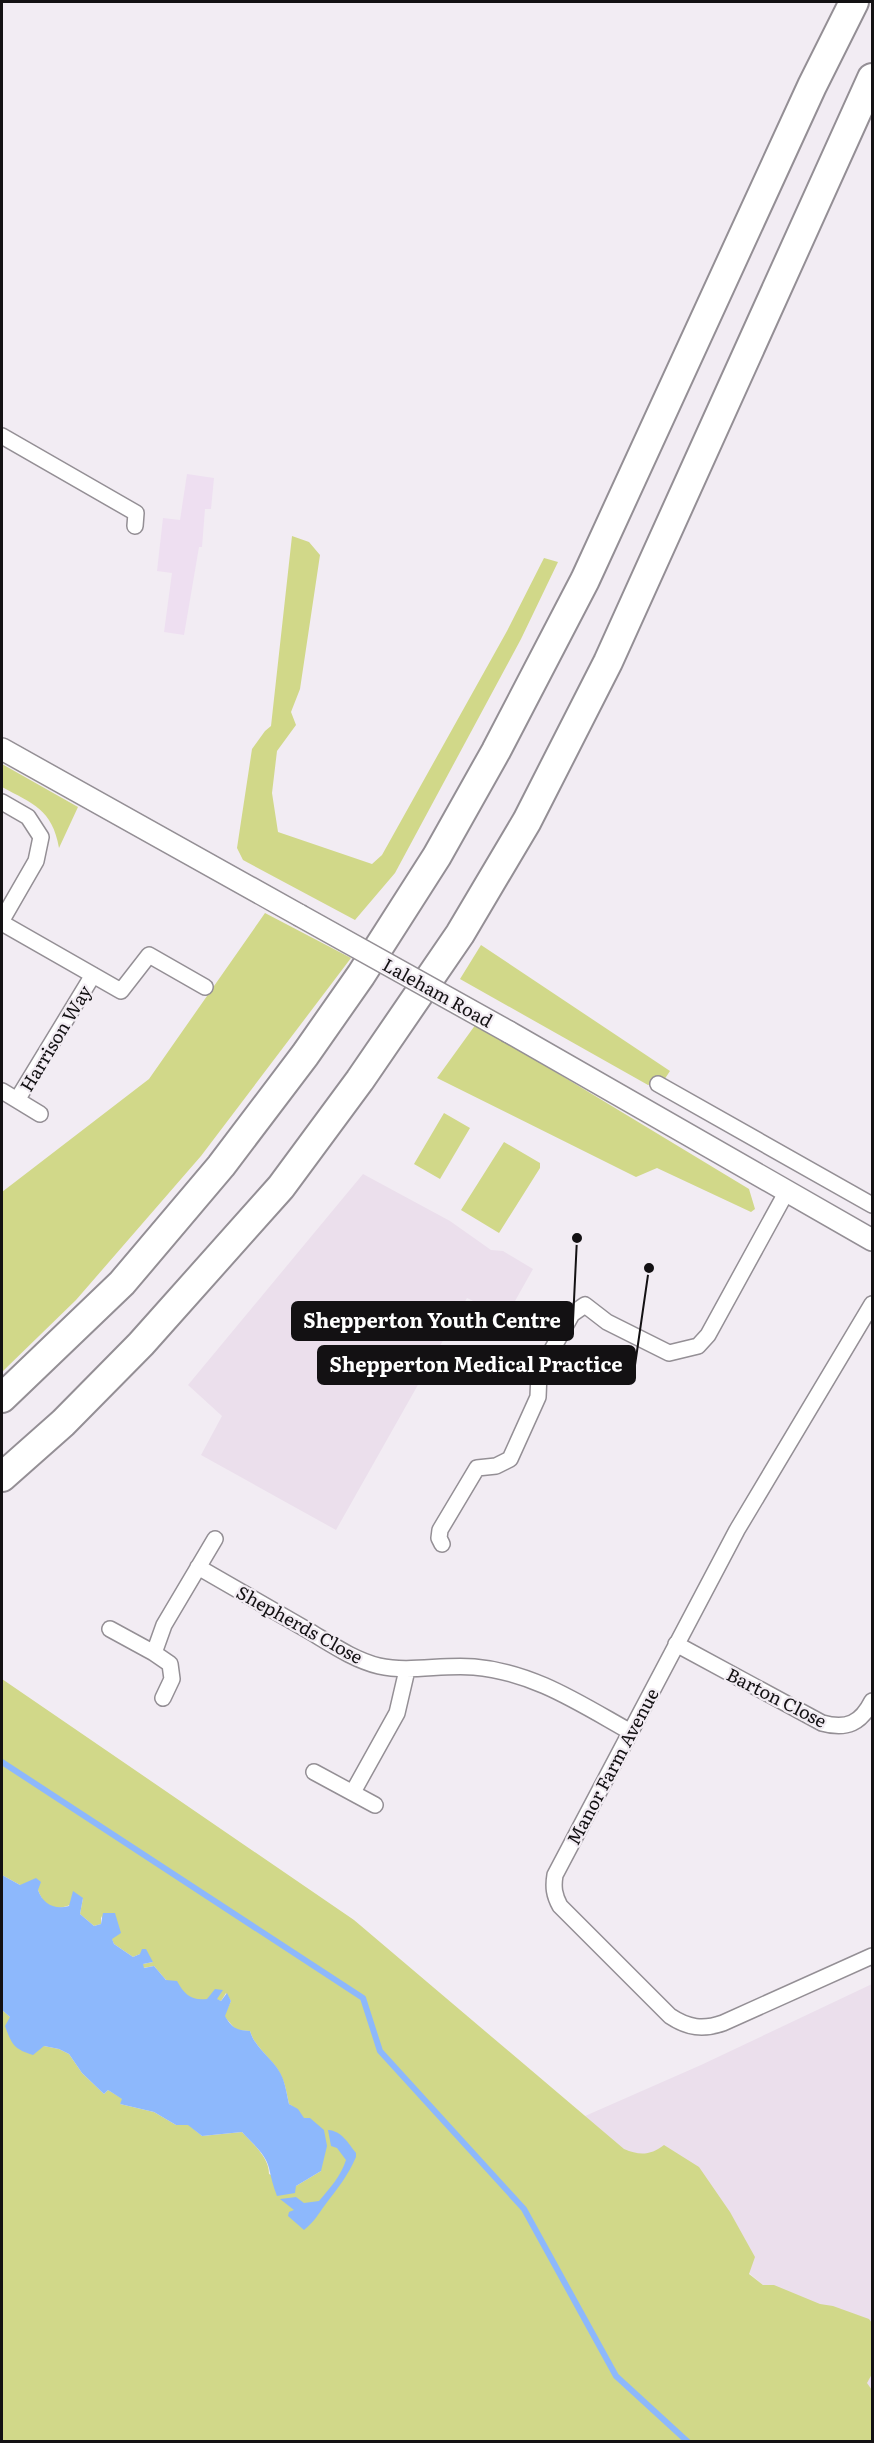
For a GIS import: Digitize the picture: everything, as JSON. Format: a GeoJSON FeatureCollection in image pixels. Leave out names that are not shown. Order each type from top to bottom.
{"type":"FeatureCollection","features":[{"type":"Feature","properties":{"kind":"highway"},"geometry":{"type":"LineString","coordinates":[[2,1398],[122,1283],[221,1166],[305,1055],[361,975],[437,856],[496,751],[585,580],[812,86],[854,2]]}},
{"type":"Feature","properties":{"kind":"highway"},"geometry":{"type":"LineString","coordinates":[[2,1477],[63,1423],[141,1344],[281,1187],[360,1080],[460,934],[527,821],[608,662],[873,78]]}},
{"type":"Feature","properties":{"kind":"main road","name":"Laleham Road"},"geometry":{"type":"LineString","coordinates":[[2,749],[509,1032],[873,1240]]}},
{"type":"Feature","properties":{"kind":"street"},"geometry":{"type":"LineString","coordinates":[[2,436],[136,513],[135,526]]}},
{"type":"Feature","properties":{"kind":"street"},"geometry":{"type":"LineString","coordinates":[[2,802],[28,817],[41,837],[36,861],[2,922]]}},
{"type":"Feature","properties":{"kind":"street","name":"Harrison Way"},"geometry":{"type":"LineString","coordinates":[[2,922],[121,991],[149,955],[205,987]]}},
{"type":"Feature","properties":{"kind":"street","name":"Harrison Way"},"geometry":{"type":"LineString","coordinates":[[17,1100],[93,975]]}},
{"type":"Feature","properties":{"kind":"street"},"geometry":{"type":"LineString","coordinates":[[658,1084],[873,1205]]}},
{"type":"Feature","properties":{"kind":"street","name":"Harrison Way"},"geometry":{"type":"LineString","coordinates":[[2,1091],[40,1114]]}},
{"type":"Feature","properties":{"kind":"street"},"geometry":{"type":"LineString","coordinates":[[442,1544],[439,1538],[440,1530],[477,1468],[496,1466],[510,1460],[538,1397],[539,1373],[572,1314],[585,1305],[607,1322],[669,1353],[698,1346],[708,1335],[787,1191]]}},
{"type":"Feature","properties":{"kind":"street","name":"Manor Farm Avenue"},"geometry":{"type":"LineString","coordinates":[[873,1304],[737,1530],[555,1875],[555,1896],[560,1906],[670,2016],[682,2024],[708,2028],[723,2023],[873,1956]]}},
{"type":"Feature","properties":{"kind":"street"},"geometry":{"type":"LineString","coordinates":[[154,1653],[164,1625],[215,1539]]}},
{"type":"Feature","properties":{"kind":"street","name":"Shepherds Close"},"geometry":{"type":"LineString","coordinates":[[198,1567],[349,1654],[377,1666],[407,1670],[440,1666],[475,1667],[510,1673],[543,1683],[629,1731]]}},
{"type":"Feature","properties":{"kind":"street"},"geometry":{"type":"LineString","coordinates":[[110,1629],[170,1664],[172,1679],[163,1698]]}},
{"type":"Feature","properties":{"kind":"street","name":"Barton Close"},"geometry":{"type":"LineString","coordinates":[[676,1644],[822,1723],[836,1727],[850,1724],[862,1717],[873,1701]]}},
{"type":"Feature","properties":{"kind":"street"},"geometry":{"type":"LineString","coordinates":[[353,1792],[397,1713],[407,1670]]}},
{"type":"Feature","properties":{"kind":"street"},"geometry":{"type":"LineString","coordinates":[[314,1772],[375,1805]]}},
{"type":"Feature","properties":{"kind":"shaded area"},"geometry":{"type":"Polygon","coordinates":[[[187,474],[214,478],[211,509],[205,509],[202,547],[199,547],[184,635],[164,632],[172,573],[157,571],[163,518],[180,520],[187,474]]]}},
{"type":"Feature","properties":{"kind":"shaded area"},"geometry":{"type":"Polygon","coordinates":[[[363,1174],[450,1221],[491,1250],[503,1251],[533,1269],[506,1317],[467,1298],[336,1530],[201,1455],[222,1416],[188,1385],[363,1174]]]}},
{"type":"Feature","properties":{"kind":"shaded area"},"geometry":{"type":"Polygon","coordinates":[[[872,1984],[872,2390],[841,2351],[749,2273],[585,2116],[701,2065],[872,1984]]]}},
{"type":"Feature","properties":{"kind":"green space"},"geometry":{"type":"Polygon","coordinates":[[[292,536],[309,542],[320,555],[300,689],[291,712],[296,725],[277,751],[272,793],[278,832],[372,864],[382,855],[507,631],[544,558],[558,562],[521,639],[395,873],[355,920],[243,860],[237,848],[252,749],[271,726],[292,536]]]}},
{"type":"Feature","properties":{"kind":"green space"},"geometry":{"type":"Polygon","coordinates":[[[2,764],[78,807],[59,848],[52,824],[40,809],[2,787],[2,764]]]}},
{"type":"Feature","properties":{"kind":"green space"},"geometry":{"type":"Polygon","coordinates":[[[265,913],[351,958],[201,1156],[76,1300],[2,1372],[2,1192],[149,1079],[265,913]]]}},
{"type":"Feature","properties":{"kind":"green space"},"geometry":{"type":"Polygon","coordinates":[[[481,945],[670,1071],[664,1080],[648,1085],[460,979],[481,945]]]}},
{"type":"Feature","properties":{"kind":"green space"},"geometry":{"type":"Polygon","coordinates":[[[476,1024],[749,1189],[755,1209],[751,1212],[657,1168],[636,1177],[437,1078],[476,1024]]]}},
{"type":"Feature","properties":{"kind":"green space"},"geometry":{"type":"Polygon","coordinates":[[[444,1113],[470,1128],[440,1179],[414,1164],[444,1113]]]}},
{"type":"Feature","properties":{"kind":"green space"},"geometry":{"type":"Polygon","coordinates":[[[504,1142],[540,1163],[540,1168],[499,1233],[461,1210],[504,1142]]]}},
{"type":"Feature","properties":{"kind":"green space"},"geometry":{"type":"Polygon","coordinates":[[[2,1679],[354,1920],[624,2149],[635,2153],[645,2153],[655,2151],[664,2145],[699,2167],[730,2212],[755,2257],[749,2274],[763,2285],[774,2285],[820,2304],[833,2306],[869,2319],[872,2323],[872,2374],[867,2383],[872,2390],[872,2441],[2,2441],[2,2010],[44,2046],[69,2054],[82,2073],[104,2094],[108,2090],[123,2099],[120,2104],[154,2112],[176,2125],[188,2124],[202,2136],[242,2132],[263,2156],[269,2174],[296,2186],[321,2171],[306,2124],[302,2116],[289,2104],[280,2073],[257,2044],[250,2031],[236,2030],[224,2016],[231,2001],[226,1993],[221,2001],[196,2000],[184,1995],[154,1966],[143,1968],[143,1964],[153,1962],[140,1954],[133,1957],[114,1944],[101,1916],[101,1924],[94,1926],[80,1914],[83,1898],[63,1907],[51,1907],[46,1904],[38,1890],[20,1885],[2,1875],[2,1679]]]}},
{"type":"Feature","properties":{"kind":"water"},"geometry":{"type":"Polygon","coordinates":[[[2,1875],[20,1885],[36,1878],[41,1882],[38,1890],[40,1895],[54,1906],[69,1906],[73,1891],[83,1898],[80,1914],[94,1926],[101,1924],[103,1913],[115,1913],[121,1933],[112,1939],[114,1944],[133,1957],[140,1954],[142,1949],[146,1949],[153,1962],[143,1964],[144,1968],[154,1966],[166,1980],[177,1981],[182,1990],[192,1998],[207,1999],[215,1989],[223,1990],[217,1999],[221,2001],[227,1993],[231,2001],[225,2016],[232,2026],[250,2031],[257,2044],[280,2072],[289,2104],[298,2109],[304,2118],[310,2118],[324,2130],[327,2146],[321,2171],[296,2186],[295,2193],[277,2196],[265,2158],[242,2132],[202,2136],[188,2125],[176,2125],[154,2112],[120,2104],[122,2099],[108,2090],[104,2094],[82,2073],[69,2054],[59,2049],[44,2046],[33,2055],[14,2045],[5,2026],[10,2017],[2,2010],[2,1875]]]}},
{"type":"Feature","properties":{"kind":"water"},"geometry":{"type":"Polygon","coordinates":[[[328,2130],[344,2138],[356,2153],[356,2157],[338,2188],[304,2230],[288,2216],[289,2212],[294,2210],[280,2199],[296,2197],[304,2203],[319,2201],[335,2182],[346,2160],[337,2148],[331,2146],[328,2130]]]}},
{"type":"Feature","properties":{"kind":"waterway"},"geometry":{"type":"LineString","coordinates":[[2,1762],[363,1998],[380,2051],[524,2209],[616,2376],[688,2442]]}},
{"type":"Feature","properties":{"kind":"place","name":"Shepperton Youth Centre"},"geometry":{"type":"Point","coordinates":[577,1238]}},
{"type":"Feature","properties":{"kind":"place","name":"Shepperton Medical Practice"},"geometry":{"type":"Point","coordinates":[649,1268]}}]}
